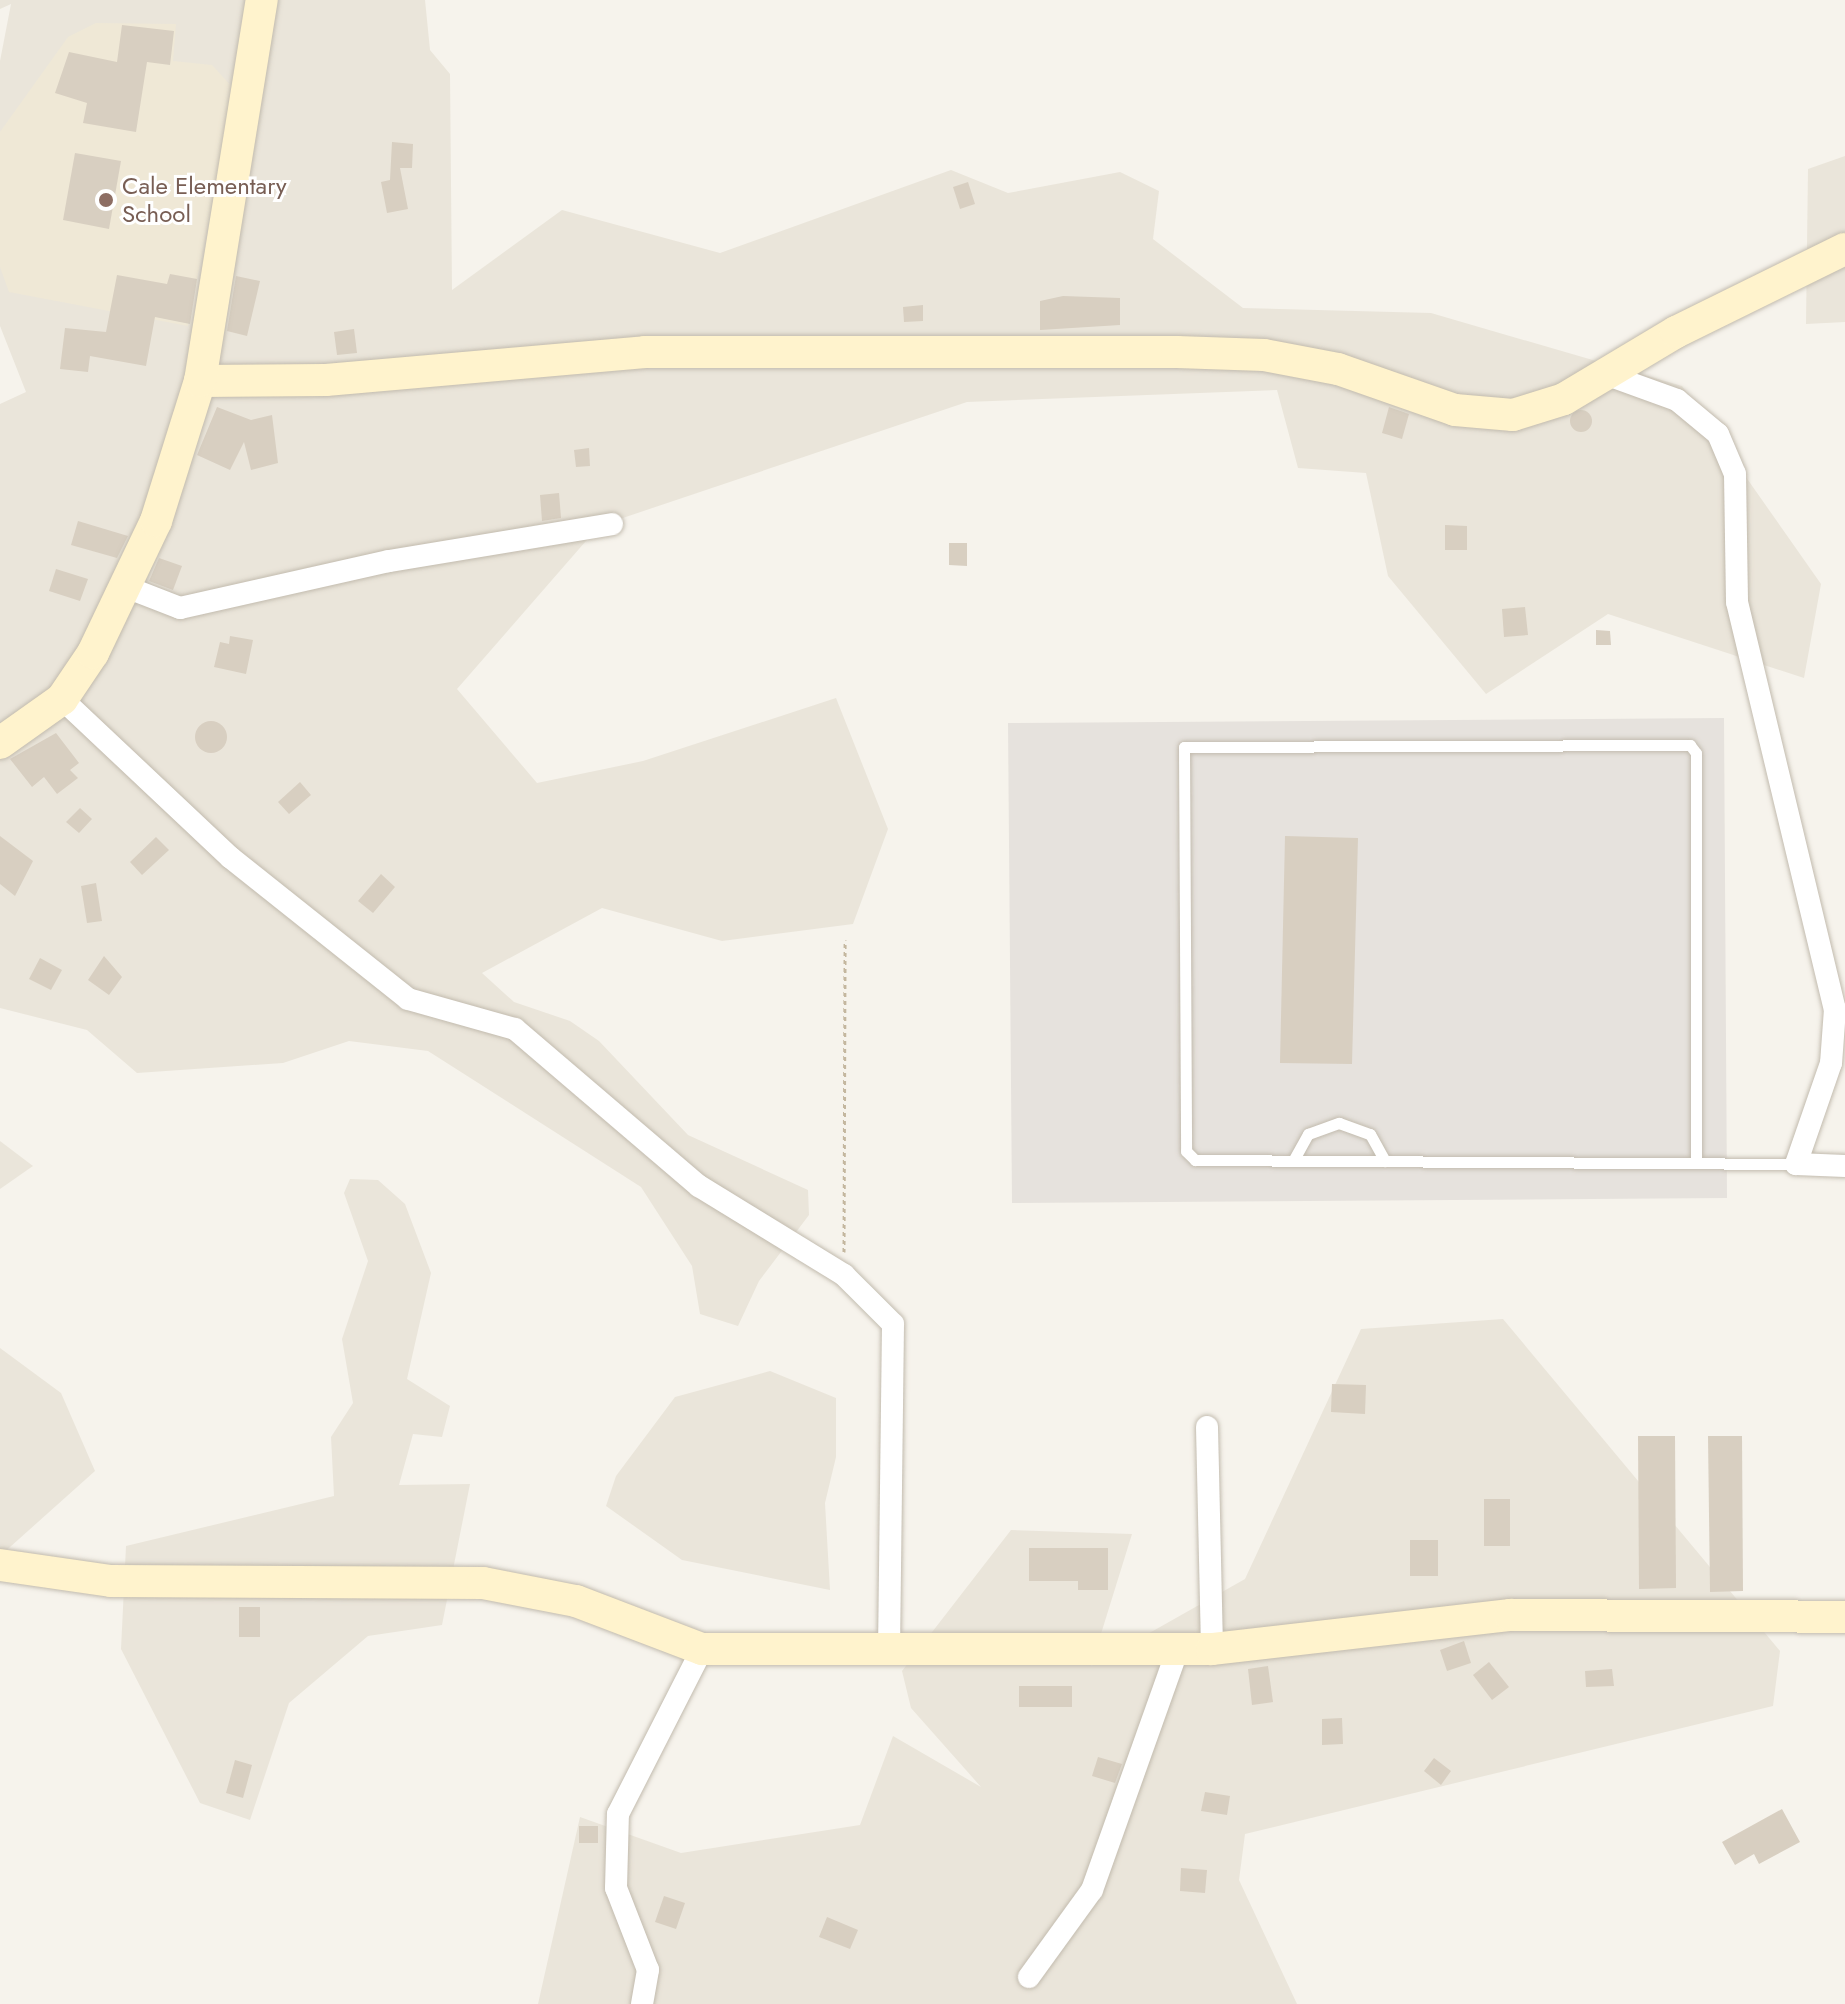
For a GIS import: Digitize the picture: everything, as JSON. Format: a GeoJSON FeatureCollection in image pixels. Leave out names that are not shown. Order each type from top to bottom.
{"type":"FeatureCollection","features":[{"type":"Feature","properties":{"kind":"main road"},"geometry":{"type":"LineString","coordinates":[[0,743],[62,699],[126,587],[200,381],[262,0]]}},
{"type":"Feature","properties":{"kind":"main road"},"geometry":{"type":"LineString","coordinates":[[200,381],[326,380],[542,356],[703,350],[1177,352],[1264,355],[1338,369],[1455,410],[1513,415],[1564,399],[1605,374],[1845,249]]}},
{"type":"Feature","properties":{"kind":"main road"},"geometry":{"type":"LineString","coordinates":[[0,1565],[111,1581],[483,1583],[576,1601],[702,1649],[889,1654],[1212,1649],[1510,1615],[1845,1617]]}},
{"type":"Feature","properties":{"kind":"street"},"geometry":{"type":"LineString","coordinates":[[1605,374],[1677,400],[1718,434],[1735,474],[1737,602],[1835,1009],[1831,1063],[1796,1164],[1845,1166]]}},
{"type":"Feature","properties":{"kind":"street"},"geometry":{"type":"LineString","coordinates":[[126,587],[180,608],[374,564],[612,524]]}},
{"type":"Feature","properties":{"kind":"street"},"geometry":{"type":"LineString","coordinates":[[62,699],[231,858],[408,999],[515,1029],[699,1186],[844,1275],[893,1324],[889,1654]]}},
{"type":"Feature","properties":{"kind":"street"},"geometry":{"type":"LineString","coordinates":[[1207,1427],[1212,1649]]}},
{"type":"Feature","properties":{"kind":"street"},"geometry":{"type":"LineString","coordinates":[[642,2004],[648,1970],[616,1888],[618,1814],[702,1649]]}},
{"type":"Feature","properties":{"kind":"street"},"geometry":{"type":"LineString","coordinates":[[1029,1977],[1092,1890],[1178,1649]]}},
{"type":"Feature","properties":{"kind":"lane"},"geometry":{"type":"LineString","coordinates":[[1696,1162],[1696,753],[1690,745],[1184,747],[1186,1151],[1195,1160],[1796,1164]]}},
{"type":"Feature","properties":{"kind":"lane"},"geometry":{"type":"LineString","coordinates":[[1293,1161],[1308,1134],[1339,1123],[1370,1134],[1385,1161]]}},
{"type":"Feature","properties":{"kind":"path"},"geometry":{"type":"LineString","coordinates":[[844,1275],[845,940]]}},
{"type":"Feature","properties":{"kind":"shaded area"},"geometry":{"type":"Polygon","coordinates":[[[0,0],[425,0],[430,50],[450,74],[452,290],[562,210],[720,253],[951,170],[1008,193],[1120,172],[1159,191],[1153,239],[1243,308],[1431,313],[1682,386],[1821,584],[1804,678],[1608,614],[1486,694],[1388,576],[1366,473],[1298,468],[1277,390],[967,402],[599,526],[457,689],[537,783],[643,761],[836,698],[888,829],[853,924],[722,941],[602,908],[482,973],[514,1002],[570,1021],[599,1041],[688,1135],[808,1190],[809,1215],[759,1281],[738,1326],[700,1314],[692,1266],[641,1187],[428,1051],[349,1041],[283,1063],[137,1073],[87,1030],[0,1008],[0,404],[26,392],[0,326],[0,61],[11,4],[0,9],[0,0]]]}},
{"type":"Feature","properties":{"kind":"shaded area","name":"Cale Elementary School"},"geometry":{"type":"Polygon","coordinates":[[[96,23],[176,24],[173,61],[212,65],[234,89],[188,326],[9,292],[0,267],[0,132],[68,37],[96,23]]]}},
{"type":"Feature","properties":{"kind":"shaded area"},"geometry":{"type":"Polygon","coordinates":[[[1845,156],[1845,322],[1806,324],[1808,169],[1845,156]]]}},
{"type":"Feature","properties":{"kind":"shaded area"},"geometry":{"type":"Polygon","coordinates":[[[1724,718],[1727,1198],[1012,1203],[1008,723],[1724,718]]]}},
{"type":"Feature","properties":{"kind":"shaded area"},"geometry":{"type":"Polygon","coordinates":[[[0,1141],[33,1166],[0,1189],[0,1141]]]}},
{"type":"Feature","properties":{"kind":"shaded area"},"geometry":{"type":"Polygon","coordinates":[[[350,1179],[378,1180],[405,1204],[431,1273],[407,1379],[450,1406],[442,1437],[413,1434],[399,1485],[470,1484],[442,1625],[368,1636],[289,1703],[250,1820],[200,1803],[121,1649],[126,1546],[334,1496],[331,1437],[353,1403],[342,1339],[368,1261],[344,1193],[350,1179]]]}},
{"type":"Feature","properties":{"kind":"shaded area"},"geometry":{"type":"Polygon","coordinates":[[[1503,1319],[1780,1651],[1773,1706],[1245,1834],[1239,1880],[1297,2004],[538,2004],[580,1817],[681,1853],[860,1825],[893,1736],[981,1787],[911,1708],[902,1671],[1011,1530],[1132,1534],[1091,1666],[1245,1579],[1361,1329],[1503,1319]]]}},
{"type":"Feature","properties":{"kind":"shaded area"},"geometry":{"type":"Polygon","coordinates":[[[0,1348],[61,1393],[95,1471],[0,1556],[0,1348]]]}},
{"type":"Feature","properties":{"kind":"shaded area"},"geometry":{"type":"Polygon","coordinates":[[[770,1371],[836,1398],[836,1457],[825,1503],[830,1590],[682,1560],[606,1506],[616,1476],[675,1397],[770,1371]]]}},
{"type":"Feature","properties":{"kind":"building"},"geometry":{"type":"Polygon","coordinates":[[[122,25],[174,31],[170,65],[147,62],[136,132],[83,123],[87,103],[55,93],[69,52],[117,62],[122,25]]]}},
{"type":"Feature","properties":{"kind":"building"},"geometry":{"type":"Polygon","coordinates":[[[392,142],[413,144],[412,168],[400,168],[408,209],[387,213],[381,182],[390,180],[392,142]]]}},
{"type":"Feature","properties":{"kind":"building"},"geometry":{"type":"Polygon","coordinates":[[[75,153],[121,161],[109,229],[63,220],[75,153]]]}},
{"type":"Feature","properties":{"kind":"building"},"geometry":{"type":"Polygon","coordinates":[[[968,182],[975,204],[960,209],[953,187],[968,182]]]}},
{"type":"Feature","properties":{"kind":"building"},"geometry":{"type":"Polygon","coordinates":[[[170,274],[197,279],[190,324],[155,317],[146,366],[90,356],[88,372],[60,369],[65,328],[106,332],[117,275],[167,284],[170,274]]]}},
{"type":"Feature","properties":{"kind":"building"},"geometry":{"type":"Polygon","coordinates":[[[236,276],[260,281],[247,336],[227,331],[236,276]]]}},
{"type":"Feature","properties":{"kind":"building"},"geometry":{"type":"Polygon","coordinates":[[[1063,296],[1120,298],[1120,325],[1040,330],[1040,301],[1063,296]]]}},
{"type":"Feature","properties":{"kind":"building"},"geometry":{"type":"Polygon","coordinates":[[[923,305],[923,321],[904,322],[903,307],[923,305]]]}},
{"type":"Feature","properties":{"kind":"building"},"geometry":{"type":"Polygon","coordinates":[[[354,329],[357,353],[337,355],[334,332],[354,329]]]}},
{"type":"Feature","properties":{"kind":"building"},"geometry":{"type":"Polygon","coordinates":[[[217,407],[251,420],[272,415],[278,463],[251,470],[244,442],[230,470],[197,455],[217,407]]]}},
{"type":"Feature","properties":{"kind":"building"},"geometry":{"type":"Polygon","coordinates":[[[1389,407],[1409,414],[1402,439],[1382,433],[1389,407]]]}},
{"type":"Feature","properties":{"kind":"building"},"geometry":{"type":"Polygon","coordinates":[[[1581,410],[1589,413],[1592,421],[1589,429],[1581,432],[1573,429],[1570,421],[1573,413],[1581,410]]]}},
{"type":"Feature","properties":{"kind":"building"},"geometry":{"type":"Polygon","coordinates":[[[589,448],[590,466],[576,467],[574,450],[589,448]]]}},
{"type":"Feature","properties":{"kind":"building"},"geometry":{"type":"Polygon","coordinates":[[[559,493],[561,518],[542,521],[540,495],[559,493]]]}},
{"type":"Feature","properties":{"kind":"building"},"geometry":{"type":"Polygon","coordinates":[[[78,521],[128,536],[117,558],[71,545],[78,521]]]}},
{"type":"Feature","properties":{"kind":"building"},"geometry":{"type":"Polygon","coordinates":[[[1445,525],[1467,526],[1467,550],[1445,550],[1445,525]]]}},
{"type":"Feature","properties":{"kind":"building"},"geometry":{"type":"Polygon","coordinates":[[[949,543],[967,543],[967,566],[949,565],[949,543]]]}},
{"type":"Feature","properties":{"kind":"building"},"geometry":{"type":"Polygon","coordinates":[[[159,558],[182,566],[173,590],[149,581],[159,558]]]}},
{"type":"Feature","properties":{"kind":"building"},"geometry":{"type":"Polygon","coordinates":[[[56,569],[88,579],[80,601],[49,591],[56,569]]]}},
{"type":"Feature","properties":{"kind":"building"},"geometry":{"type":"Polygon","coordinates":[[[1525,607],[1528,635],[1504,637],[1502,609],[1525,607]]]}},
{"type":"Feature","properties":{"kind":"building"},"geometry":{"type":"Polygon","coordinates":[[[1596,630],[1610,631],[1611,645],[1596,645],[1596,630]]]}},
{"type":"Feature","properties":{"kind":"building"},"geometry":{"type":"Polygon","coordinates":[[[230,636],[253,640],[246,674],[214,667],[220,642],[229,644],[230,636]]]}},
{"type":"Feature","properties":{"kind":"building"},"geometry":{"type":"Polygon","coordinates":[[[211,721],[222,726],[227,737],[222,748],[211,753],[200,748],[195,737],[200,726],[211,721]]]}},
{"type":"Feature","properties":{"kind":"building"},"geometry":{"type":"Polygon","coordinates":[[[56,733],[79,763],[70,770],[78,778],[57,794],[44,777],[32,787],[10,759],[56,733]]]}},
{"type":"Feature","properties":{"kind":"building"},"geometry":{"type":"Polygon","coordinates":[[[300,782],[311,795],[289,814],[278,802],[300,782]]]}},
{"type":"Feature","properties":{"kind":"building"},"geometry":{"type":"Polygon","coordinates":[[[80,808],[92,819],[79,833],[66,822],[80,808]]]}},
{"type":"Feature","properties":{"kind":"building"},"geometry":{"type":"Polygon","coordinates":[[[0,836],[33,861],[15,896],[0,884],[0,836]]]}},
{"type":"Feature","properties":{"kind":"building"},"geometry":{"type":"Polygon","coordinates":[[[1285,836],[1358,838],[1352,1064],[1280,1063],[1285,836]]]}},
{"type":"Feature","properties":{"kind":"building"},"geometry":{"type":"Polygon","coordinates":[[[156,837],[169,850],[142,875],[130,862],[156,837]]]}},
{"type":"Feature","properties":{"kind":"building"},"geometry":{"type":"Polygon","coordinates":[[[381,874],[395,887],[373,913],[358,901],[381,874]]]}},
{"type":"Feature","properties":{"kind":"building"},"geometry":{"type":"Polygon","coordinates":[[[96,883],[102,921],[87,923],[81,886],[96,883]]]}},
{"type":"Feature","properties":{"kind":"building"},"geometry":{"type":"Polygon","coordinates":[[[104,956],[122,977],[109,995],[88,980],[104,956]]]}},
{"type":"Feature","properties":{"kind":"building"},"geometry":{"type":"Polygon","coordinates":[[[40,958],[62,970],[51,990],[29,979],[40,958]]]}},
{"type":"Feature","properties":{"kind":"building"},"geometry":{"type":"Polygon","coordinates":[[[1332,1384],[1366,1385],[1365,1414],[1331,1412],[1332,1384]]]}},
{"type":"Feature","properties":{"kind":"building"},"geometry":{"type":"Polygon","coordinates":[[[1638,1436],[1675,1436],[1676,1588],[1639,1589],[1638,1436]]]}},
{"type":"Feature","properties":{"kind":"building"},"geometry":{"type":"Polygon","coordinates":[[[1708,1436],[1742,1436],[1743,1591],[1710,1592],[1708,1436]]]}},
{"type":"Feature","properties":{"kind":"building"},"geometry":{"type":"Polygon","coordinates":[[[1484,1499],[1510,1499],[1510,1546],[1484,1546],[1484,1499]]]}},
{"type":"Feature","properties":{"kind":"building"},"geometry":{"type":"Polygon","coordinates":[[[1410,1540],[1438,1540],[1438,1576],[1410,1576],[1410,1540]]]}},
{"type":"Feature","properties":{"kind":"building"},"geometry":{"type":"Polygon","coordinates":[[[1029,1548],[1108,1548],[1108,1590],[1078,1590],[1078,1581],[1029,1581],[1029,1548]]]}},
{"type":"Feature","properties":{"kind":"building"},"geometry":{"type":"Polygon","coordinates":[[[239,1607],[260,1607],[260,1637],[239,1637],[239,1607]]]}},
{"type":"Feature","properties":{"kind":"building"},"geometry":{"type":"Polygon","coordinates":[[[1464,1641],[1471,1663],[1447,1671],[1440,1650],[1464,1641]]]}},
{"type":"Feature","properties":{"kind":"building"},"geometry":{"type":"Polygon","coordinates":[[[1489,1662],[1509,1687],[1492,1700],[1473,1675],[1489,1662]]]}},
{"type":"Feature","properties":{"kind":"building"},"geometry":{"type":"Polygon","coordinates":[[[1268,1666],[1273,1702],[1252,1705],[1248,1669],[1268,1666]]]}},
{"type":"Feature","properties":{"kind":"building"},"geometry":{"type":"Polygon","coordinates":[[[1612,1669],[1614,1686],[1586,1687],[1585,1671],[1612,1669]]]}},
{"type":"Feature","properties":{"kind":"building"},"geometry":{"type":"Polygon","coordinates":[[[1019,1686],[1072,1686],[1072,1707],[1019,1707],[1019,1686]]]}},
{"type":"Feature","properties":{"kind":"building"},"geometry":{"type":"Polygon","coordinates":[[[1342,1718],[1343,1744],[1322,1745],[1322,1719],[1342,1718]]]}},
{"type":"Feature","properties":{"kind":"building"},"geometry":{"type":"Polygon","coordinates":[[[1098,1757],[1122,1764],[1115,1783],[1092,1776],[1098,1757]]]}},
{"type":"Feature","properties":{"kind":"building"},"geometry":{"type":"Polygon","coordinates":[[[1434,1758],[1451,1771],[1441,1785],[1424,1771],[1434,1758]]]}},
{"type":"Feature","properties":{"kind":"building"},"geometry":{"type":"Polygon","coordinates":[[[235,1760],[252,1765],[243,1798],[226,1793],[235,1760]]]}},
{"type":"Feature","properties":{"kind":"building"},"geometry":{"type":"Polygon","coordinates":[[[1205,1792],[1230,1796],[1227,1815],[1201,1811],[1205,1792]]]}},
{"type":"Feature","properties":{"kind":"building"},"geometry":{"type":"Polygon","coordinates":[[[1782,1809],[1800,1842],[1759,1864],[1754,1854],[1735,1865],[1722,1842],[1782,1809]]]}},
{"type":"Feature","properties":{"kind":"building"},"geometry":{"type":"Polygon","coordinates":[[[579,1826],[598,1826],[598,1843],[579,1843],[579,1826]]]}},
{"type":"Feature","properties":{"kind":"building"},"geometry":{"type":"Polygon","coordinates":[[[1181,1868],[1207,1870],[1205,1893],[1180,1891],[1181,1868]]]}},
{"type":"Feature","properties":{"kind":"building"},"geometry":{"type":"Polygon","coordinates":[[[664,1896],[685,1903],[676,1929],[655,1922],[664,1896]]]}},
{"type":"Feature","properties":{"kind":"building"},"geometry":{"type":"Polygon","coordinates":[[[827,1917],[858,1930],[850,1949],[819,1937],[827,1917]]]}},
{"type":"Feature","properties":{"kind":"place","name":"Cale Elementary School"},"geometry":{"type":"Point","coordinates":[106,200]}}]}
